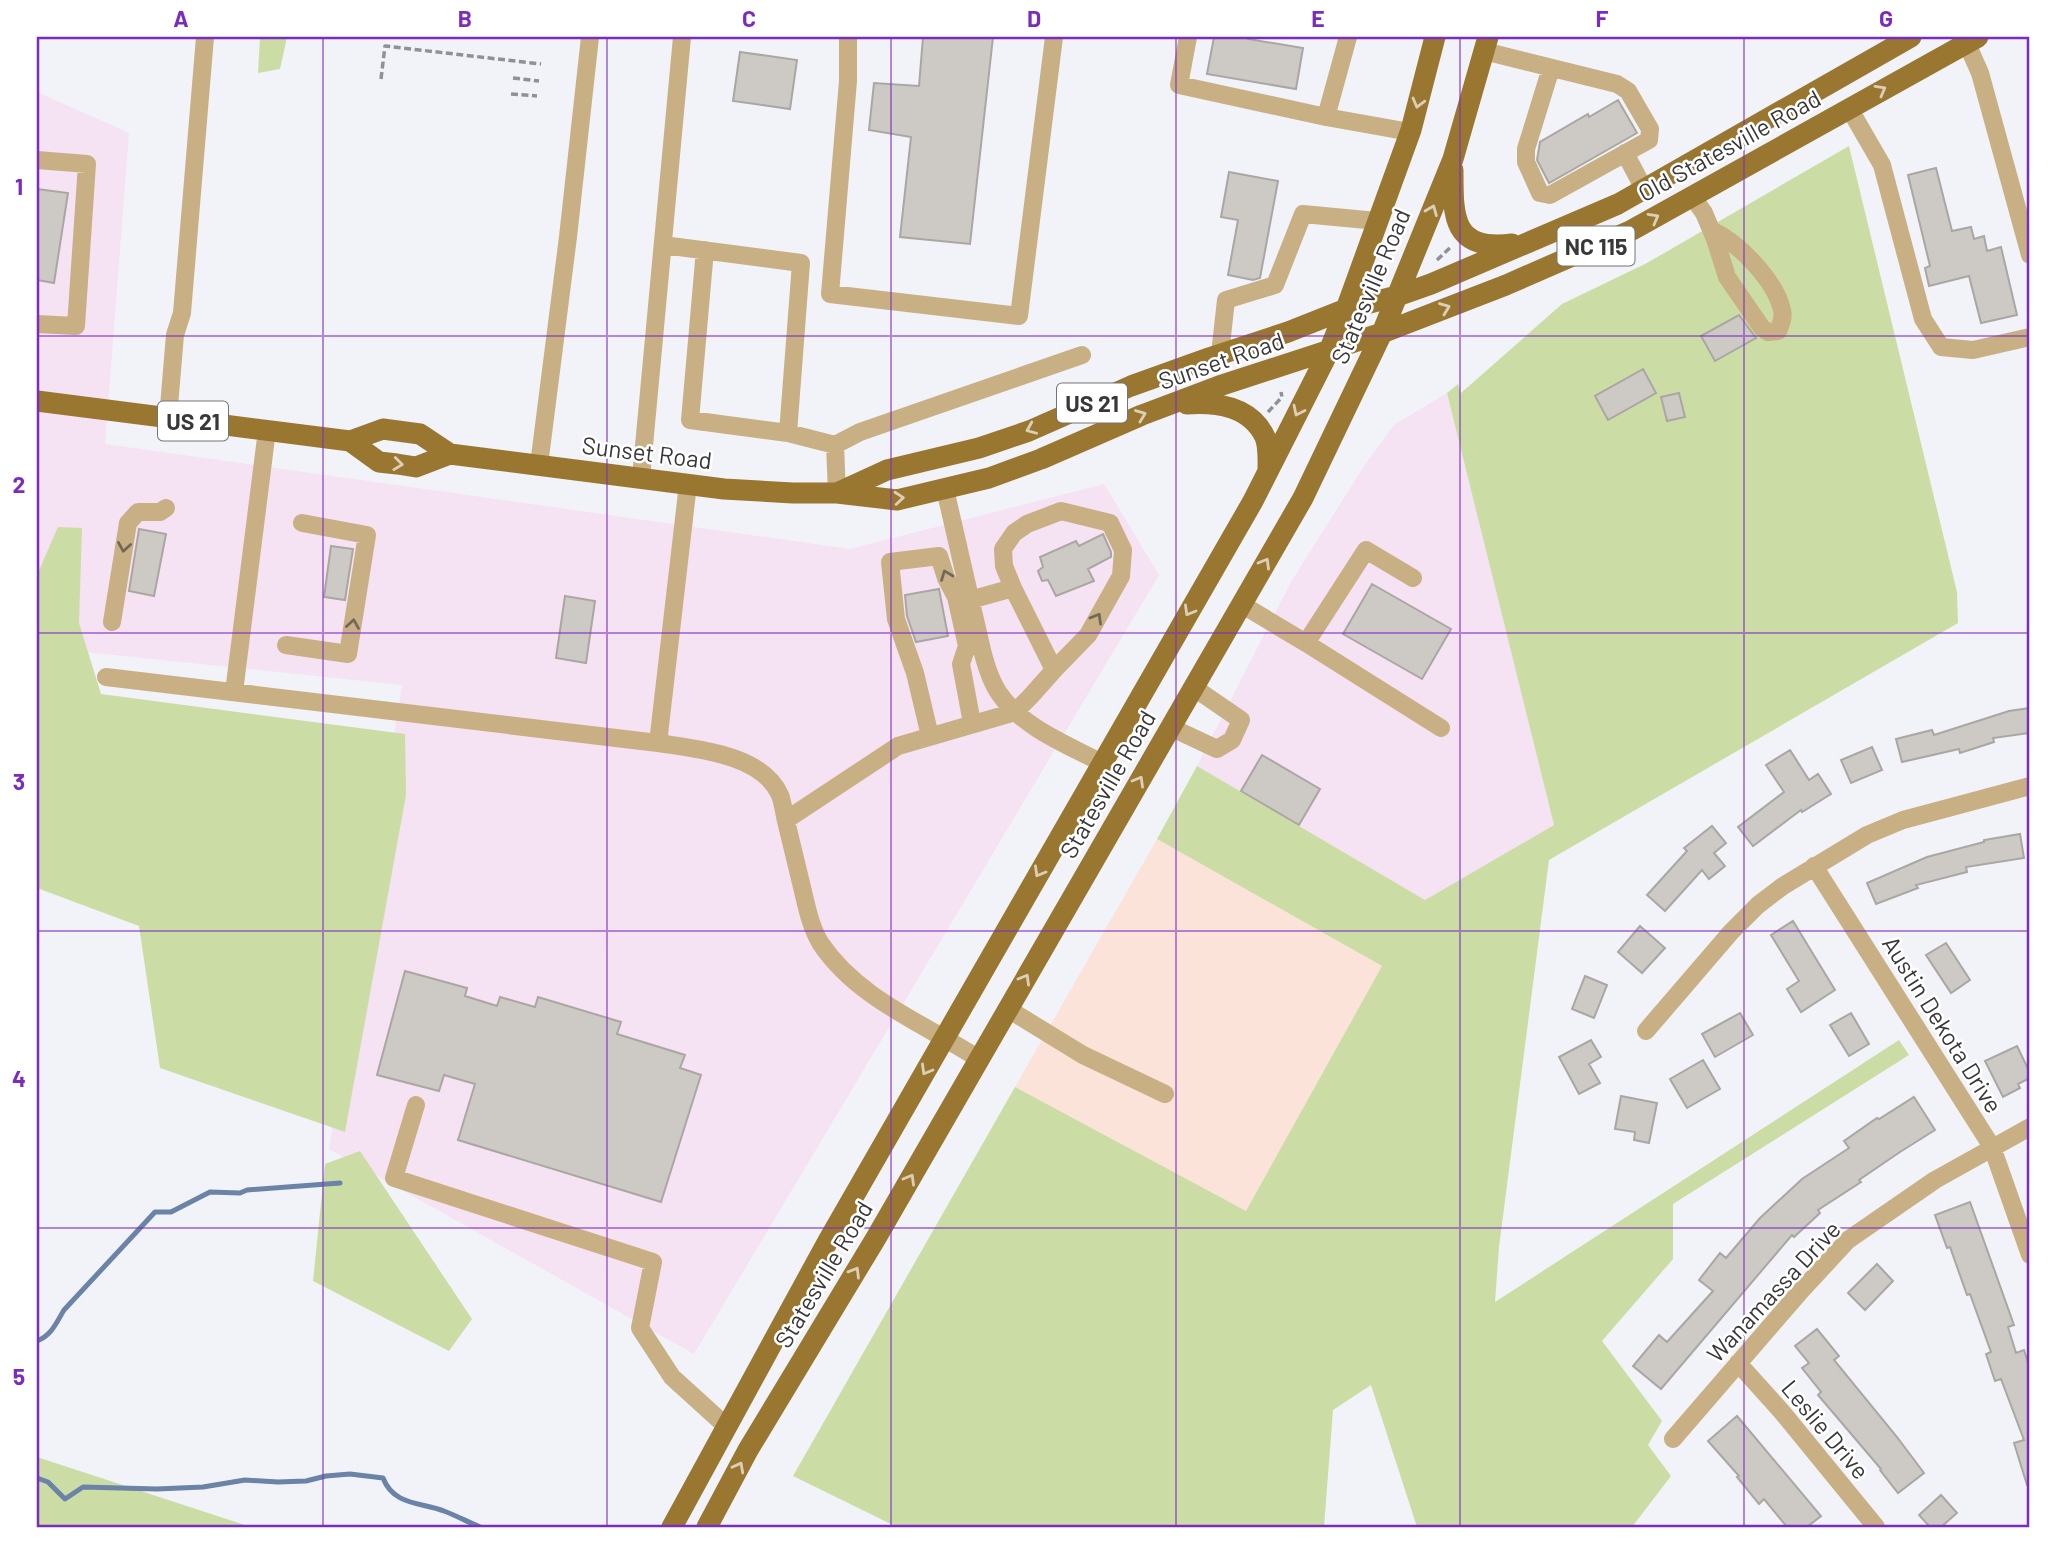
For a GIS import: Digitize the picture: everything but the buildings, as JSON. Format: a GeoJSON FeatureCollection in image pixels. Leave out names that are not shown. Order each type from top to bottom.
{"type":"FeatureCollection","features":[{"type":"Feature","properties":{"kind":"main road","name":"Statesville Road"},"geometry":{"type":"LineString","coordinates":[[672,1527],[828,1241],[1253,501],[1329,351],[1346,309],[1410,132],[1435,37]]}},
{"type":"Feature","properties":{"kind":"main road","name":"Old Statesville Road"},"geometry":{"type":"LineString","coordinates":[[1346,309],[1431,284],[1618,204],[1911,37]]}},
{"type":"Feature","properties":{"kind":"main road","name":"Old Statesville Road"},"geometry":{"type":"LineString","coordinates":[[1382,333],[1506,285],[1619,236],[1970,39]]}},
{"type":"Feature","properties":{"kind":"main road","name":"Statesville Road"},"geometry":{"type":"LineString","coordinates":[[707,1527],[748,1450],[876,1238],[1303,498],[1382,333],[1453,159],[1486,44]]}},
{"type":"Feature","properties":{"kind":"main road"},"geometry":{"type":"LineString","coordinates":[[1453,159],[1456,222],[1464,234],[1476,242],[1493,246],[1528,242]]}},
{"type":"Feature","properties":{"kind":"main road","name":"Sunset Road"},"geometry":{"type":"LineString","coordinates":[[837,493],[887,470],[967,452],[1017,435],[1131,386],[1346,309]]}},
{"type":"Feature","properties":{"kind":"main road","name":"Sunset Road"},"geometry":{"type":"LineString","coordinates":[[37,401],[350,441],[383,429],[420,434],[450,454],[757,492],[837,493],[897,500],[989,478],[1171,404],[1382,333]]}},
{"type":"Feature","properties":{"kind":"main road"},"geometry":{"type":"LineString","coordinates":[[1171,404],[1209,403],[1246,414],[1266,439],[1268,471]]}},
{"type":"Feature","properties":{"kind":"main road","name":"Sunset Road"},"geometry":{"type":"LineString","coordinates":[[350,441],[379,462],[406,466],[416,467],[450,454]]}},
{"type":"Feature","properties":{"kind":"street"},"geometry":{"type":"LineString","coordinates":[[168,418],[175,335],[182,313],[205,37]]}},
{"type":"Feature","properties":{"kind":"street"},"geometry":{"type":"LineString","coordinates":[[540,465],[590,37]]}},
{"type":"Feature","properties":{"kind":"street"},"geometry":{"type":"LineString","coordinates":[[641,478],[682,37]]}},
{"type":"Feature","properties":{"kind":"street"},"geometry":{"type":"LineString","coordinates":[[848,37],[848,81],[830,293],[1020,316],[1054,37]]}},
{"type":"Feature","properties":{"kind":"street"},"geometry":{"type":"LineString","coordinates":[[1188,37],[1179,85],[1410,132]]}},
{"type":"Feature","properties":{"kind":"street"},"geometry":{"type":"LineString","coordinates":[[1326,117],[1348,37]]}},
{"type":"Feature","properties":{"kind":"street"},"geometry":{"type":"LineString","coordinates":[[1970,39],[2030,255]]}},
{"type":"Feature","properties":{"kind":"street"},"geometry":{"type":"LineString","coordinates":[[1486,44],[1551,68],[1617,84],[1628,91],[1650,129],[1649,140],[1550,195],[1540,193],[1526,162],[1526,149],[1551,68]]}},
{"type":"Feature","properties":{"kind":"street"},"geometry":{"type":"LineString","coordinates":[[1849,108],[1882,166],[1923,319],[1941,347],[1973,350],[2030,337]]}},
{"type":"Feature","properties":{"kind":"street"},"geometry":{"type":"LineString","coordinates":[[1625,153],[1644,189]]}},
{"type":"Feature","properties":{"kind":"street"},"geometry":{"type":"LineString","coordinates":[[37,160],[87,164],[76,326],[37,324]]}},
{"type":"Feature","properties":{"kind":"street"},"geometry":{"type":"LineString","coordinates":[[1692,196],[1704,213],[1727,277],[1740,298],[1762,328],[1768,332],[1778,331],[1783,312],[1774,290],[1740,248],[1711,230]]}},
{"type":"Feature","properties":{"kind":"street"},"geometry":{"type":"LineString","coordinates":[[1220,354],[1226,300],[1275,285],[1303,214],[1377,221]]}},
{"type":"Feature","properties":{"kind":"street"},"geometry":{"type":"LineString","coordinates":[[663,245],[802,263],[788,433]]}},
{"type":"Feature","properties":{"kind":"street"},"geometry":{"type":"LineString","coordinates":[[705,250],[690,421],[788,433],[835,445],[860,432],[1082,355]]}},
{"type":"Feature","properties":{"kind":"street"},"geometry":{"type":"LineString","coordinates":[[234,692],[267,430]]}},
{"type":"Feature","properties":{"kind":"street"},"geometry":{"type":"LineString","coordinates":[[835,445],[837,493]]}},
{"type":"Feature","properties":{"kind":"street"},"geometry":{"type":"LineString","coordinates":[[658,743],[688,484]]}},
{"type":"Feature","properties":{"kind":"street"},"geometry":{"type":"LineString","coordinates":[[945,489],[989,674],[1000,695],[1015,712],[1041,730],[1102,763]]}},
{"type":"Feature","properties":{"kind":"street"},"geometry":{"type":"LineString","coordinates":[[112,622],[128,523],[138,512],[160,512],[166,508]]}},
{"type":"Feature","properties":{"kind":"street"},"geometry":{"type":"LineString","coordinates":[[786,820],[898,746],[1015,712],[1088,635],[1121,576],[1123,550],[1110,523],[1061,511],[1027,524],[1014,533],[1003,549],[1004,566],[1013,588],[1054,670]]}},
{"type":"Feature","properties":{"kind":"street"},"geometry":{"type":"LineString","coordinates":[[286,645],[348,654],[366,536],[302,523]]}},
{"type":"Feature","properties":{"kind":"street"},"geometry":{"type":"LineString","coordinates":[[1306,643],[1366,550],[1413,578]]}},
{"type":"Feature","properties":{"kind":"street"},"geometry":{"type":"LineString","coordinates":[[930,736],[915,673],[896,619],[890,562],[939,556],[956,597],[967,646],[961,664],[972,723]]}},
{"type":"Feature","properties":{"kind":"street"},"geometry":{"type":"LineString","coordinates":[[970,600],[1013,588]]}},
{"type":"Feature","properties":{"kind":"street"},"geometry":{"type":"LineString","coordinates":[[1241,604],[1441,728]]}},
{"type":"Feature","properties":{"kind":"street"},"geometry":{"type":"LineString","coordinates":[[106,677],[658,743],[709,751],[746,763],[766,775],[780,794],[806,903],[819,941],[842,971],[885,1004],[979,1059]]}},
{"type":"Feature","properties":{"kind":"street"},"geometry":{"type":"LineString","coordinates":[[1170,727],[1217,749],[1232,740],[1239,728],[1241,720],[1193,687]]}},
{"type":"Feature","properties":{"kind":"street"},"geometry":{"type":"LineString","coordinates":[[1646,1031],[1758,905],[1814,866],[1867,835],[1903,820],[2030,786]]}},
{"type":"Feature","properties":{"kind":"street","name":"Austin Dekota Drive"},"geometry":{"type":"LineString","coordinates":[[1814,866],[1992,1147],[2030,1255]]}},
{"type":"Feature","properties":{"kind":"street"},"geometry":{"type":"LineString","coordinates":[[1008,1009],[1083,1055],[1165,1094]]}},
{"type":"Feature","properties":{"kind":"street"},"geometry":{"type":"LineString","coordinates":[[415,1105],[394,1178],[653,1262],[640,1328],[672,1377],[726,1426]]}},
{"type":"Feature","properties":{"kind":"street","name":"Wanamassa Drive"},"geometry":{"type":"LineString","coordinates":[[1673,1439],[1849,1240],[1935,1180],[2030,1127]]}},
{"type":"Feature","properties":{"kind":"street","name":"Leslie Drive"},"geometry":{"type":"LineString","coordinates":[[1738,1363],[1782,1412],[1876,1527]]}},
{"type":"Feature","properties":{"kind":"path"},"geometry":{"type":"LineString","coordinates":[[381,79],[385,46],[541,64]]}},
{"type":"Feature","properties":{"kind":"path"},"geometry":{"type":"LineString","coordinates":[[513,79],[539,81]]}},
{"type":"Feature","properties":{"kind":"path"},"geometry":{"type":"LineString","coordinates":[[511,94],[537,96]]}},
{"type":"Feature","properties":{"kind":"path"},"geometry":{"type":"LineString","coordinates":[[1433,264],[1458,239]]}},
{"type":"Feature","properties":{"kind":"path"},"geometry":{"type":"LineString","coordinates":[[1262,419],[1282,397],[1281,392]]}},
{"type":"Feature","properties":{"kind":"shaded area"},"geometry":{"type":"Polygon","coordinates":[[[37,92],[129,133],[105,444],[850,549],[1104,484],[1159,575],[694,1354],[329,1149],[402,685],[37,647],[37,92]]]}},
{"type":"Feature","properties":{"kind":"shaded area"},"geometry":{"type":"Polygon","coordinates":[[[1447,393],[1554,825],[1425,900],[1197,766],[1291,582],[1366,463],[1394,425],[1447,393]]]}},
{"type":"Feature","properties":{"kind":"shaded area"},"geometry":{"type":"Polygon","coordinates":[[[1157,839],[1382,966],[1246,1212],[1015,1087],[1157,839]]]}},
{"type":"Feature","properties":{"kind":"green space"},"geometry":{"type":"Polygon","coordinates":[[[260,37],[287,37],[280,69],[258,73],[260,37]]]}},
{"type":"Feature","properties":{"kind":"green space"},"geometry":{"type":"Polygon","coordinates":[[[1849,146],[1957,592],[1958,623],[1549,860],[1499,1247],[1495,1302],[1899,1040],[1909,1055],[1673,1204],[1673,1259],[1602,1341],[1662,1421],[1648,1445],[1671,1476],[1632,1527],[1417,1527],[1371,1385],[1333,1410],[1324,1527],[897,1527],[793,1476],[1015,1087],[1246,1211],[1382,966],[1157,839],[1197,766],[1425,900],[1554,825],[1447,393],[1458,384],[1461,393],[1562,304],[1647,263],[1849,146]]]}},
{"type":"Feature","properties":{"kind":"green space"},"geometry":{"type":"Polygon","coordinates":[[[58,527],[82,528],[79,623],[101,694],[405,734],[406,795],[345,1132],[160,1068],[139,926],[37,888],[37,575],[58,527]]]}},
{"type":"Feature","properties":{"kind":"green space"},"geometry":{"type":"Polygon","coordinates":[[[360,1151],[472,1319],[449,1351],[313,1281],[325,1164],[360,1151]]]}},
{"type":"Feature","properties":{"kind":"green space"},"geometry":{"type":"Polygon","coordinates":[[[37,1457],[40,1458],[251,1527],[37,1527],[37,1457]]]}},
{"type":"Feature","properties":{"kind":"waterway"},"geometry":{"type":"LineString","coordinates":[[37,1341],[50,1332],[64,1310],[155,1212],[171,1212],[210,1192],[240,1193],[247,1190],[340,1183]]}},
{"type":"Feature","properties":{"kind":"waterway"},"geometry":{"type":"LineString","coordinates":[[37,1478],[48,1482],[65,1499],[83,1487],[203,1487],[245,1480],[306,1481],[350,1474],[383,1478],[394,1494],[401,1498],[444,1511],[480,1527]]}}]}
